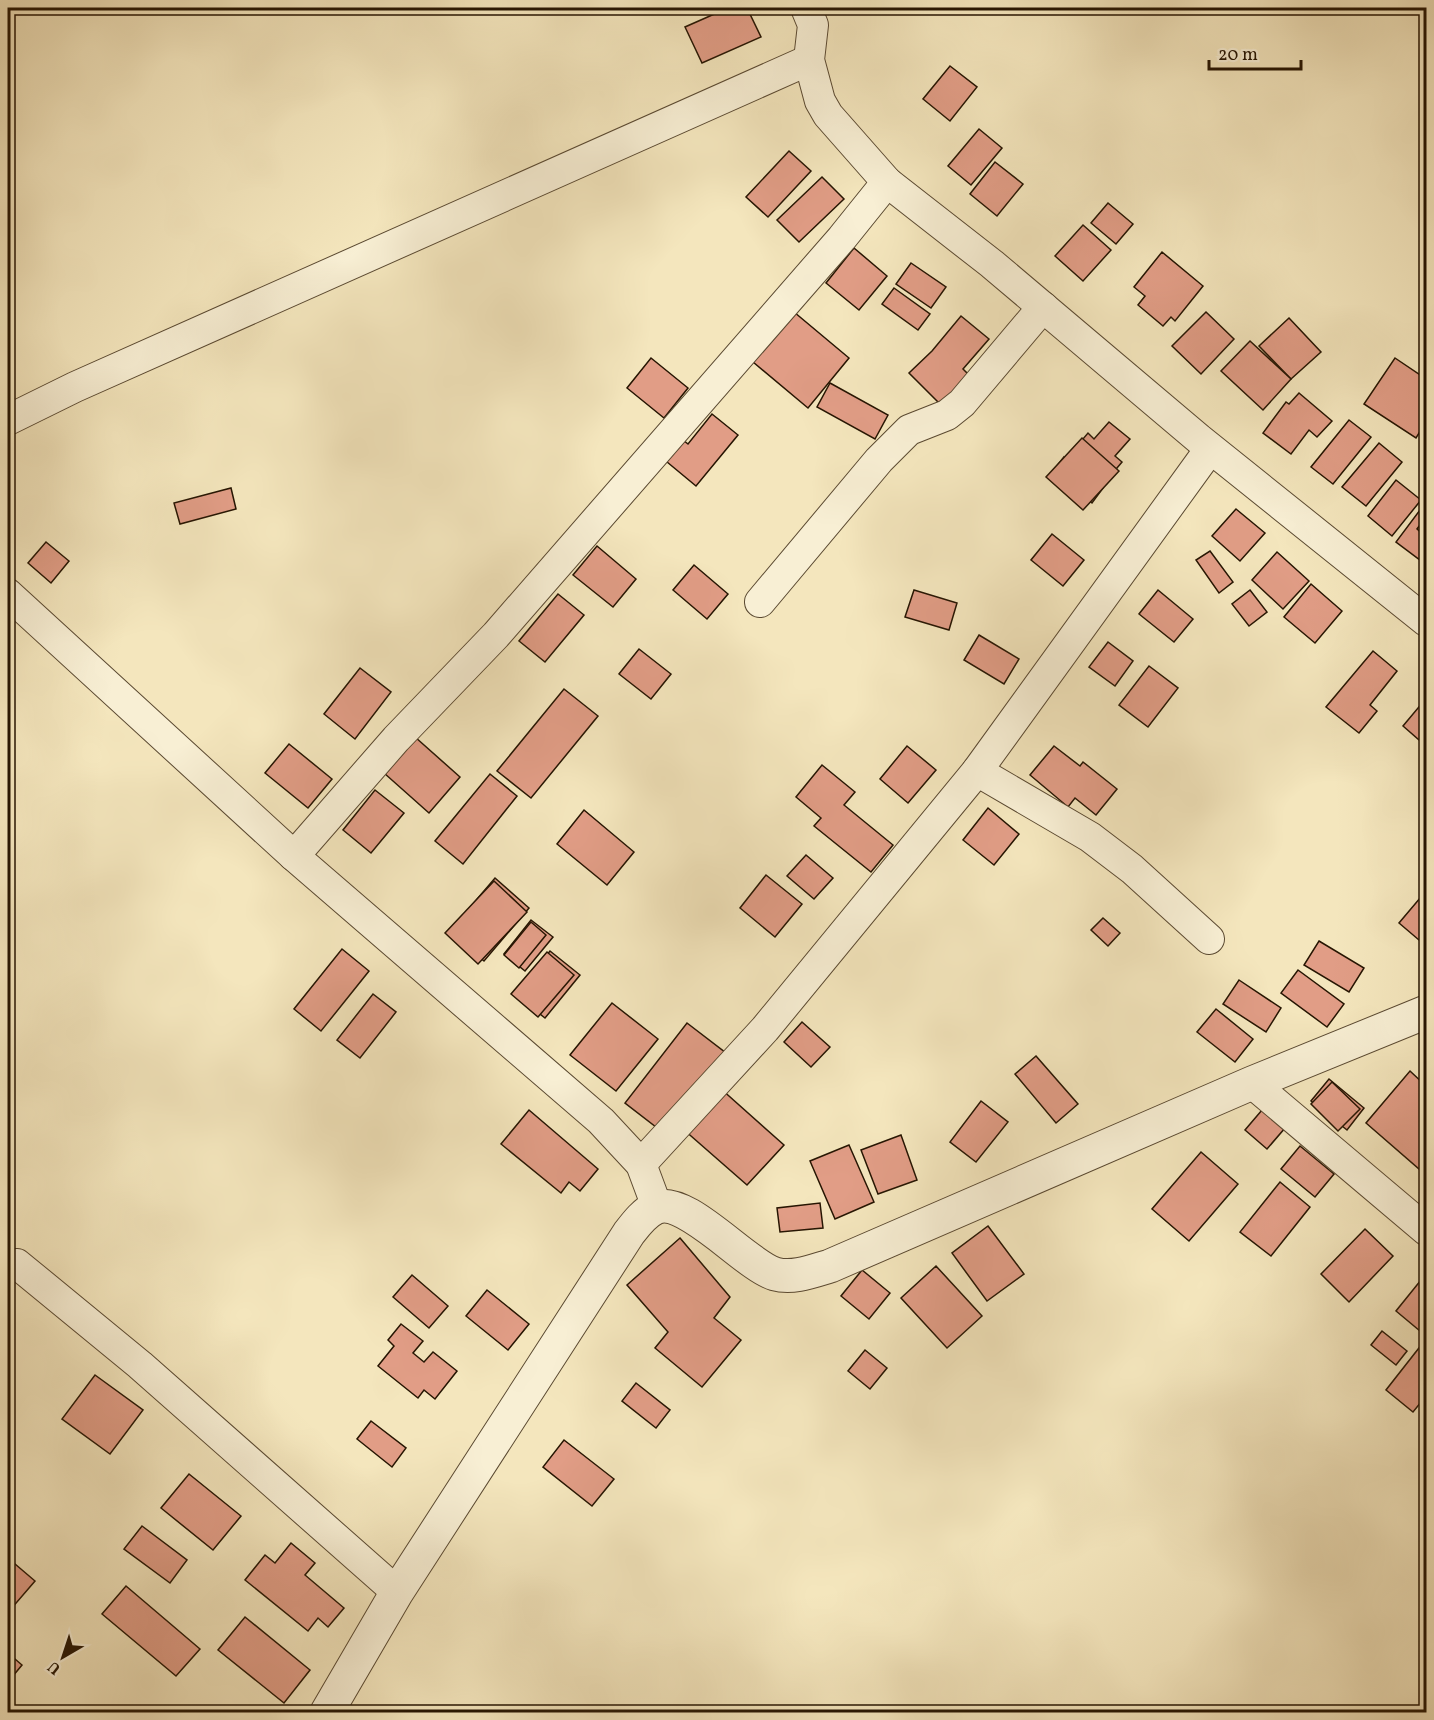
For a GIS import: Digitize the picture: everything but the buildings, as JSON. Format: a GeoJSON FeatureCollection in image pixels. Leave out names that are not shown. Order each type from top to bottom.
{"type":"FeatureCollection","features":[{"type":"Feature","properties":{"kind":"street"},"geometry":{"type":"LineString","coordinates":[[806,8],[813,25],[809,60],[820,101],[828,115],[887,182],[992,264],[1210,449],[1426,621]]}},
{"type":"Feature","properties":{"kind":"street"},"geometry":{"type":"LineString","coordinates":[[8,420],[86,382],[809,60]]}},
{"type":"Feature","properties":{"kind":"street"},"geometry":{"type":"LineString","coordinates":[[294,856],[396,739],[496,635],[842,238],[887,182]]}},
{"type":"Feature","properties":{"kind":"street"},"geometry":{"type":"LineString","coordinates":[[760,602],[879,460],[909,430],[947,415],[962,403],[1043,307]]}},
{"type":"Feature","properties":{"kind":"street"},"geometry":{"type":"LineString","coordinates":[[641,1164],[765,1029],[977,771],[1210,449]]}},
{"type":"Feature","properties":{"kind":"street"},"geometry":{"type":"LineString","coordinates":[[8,594],[294,856],[601,1121],[641,1164],[657,1207]]}},
{"type":"Feature","properties":{"kind":"street"},"geometry":{"type":"LineString","coordinates":[[977,771],[1090,837],[1132,869],[1209,939]]}},
{"type":"Feature","properties":{"kind":"street"},"geometry":{"type":"LineString","coordinates":[[327,1713],[397,1592],[629,1233],[640,1219],[657,1207],[673,1207],[705,1223],[750,1260],[775,1274],[796,1275],[830,1266],[1252,1083],[1426,1012]]}},
{"type":"Feature","properties":{"kind":"street"},"geometry":{"type":"LineString","coordinates":[[1252,1083],[1426,1230]]}},
{"type":"Feature","properties":{"kind":"street"},"geometry":{"type":"LineString","coordinates":[[17,1264],[140,1365],[397,1592]]}}]}
